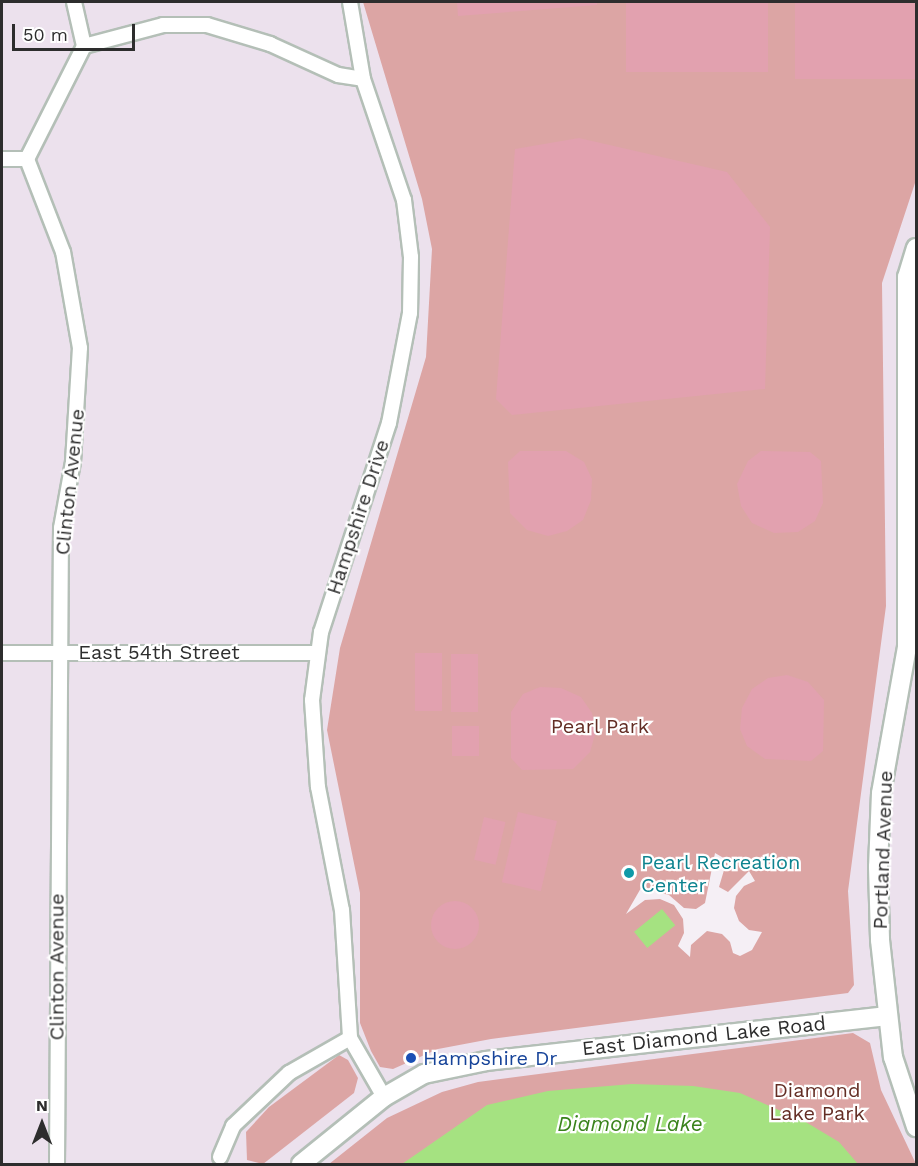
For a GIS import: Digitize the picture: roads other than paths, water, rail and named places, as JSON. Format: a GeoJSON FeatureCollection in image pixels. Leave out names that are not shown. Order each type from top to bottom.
{"type":"FeatureCollection","features":[{"type":"Feature","properties":{"kind":"street"},"geometry":{"type":"LineString","coordinates":[[2,159],[27,159],[84,46],[74,2]]}},
{"type":"Feature","properties":{"kind":"street","name":"Hampshire Drive"},"geometry":{"type":"LineString","coordinates":[[350,2],[363,80],[404,200],[411,256],[410,313],[389,423],[317,653],[312,700],[314,743],[342,910],[350,1038],[384,1097]]}},
{"type":"Feature","properties":{"kind":"street"},"geometry":{"type":"LineString","coordinates":[[84,46],[163,25],[207,25],[270,44],[338,75],[363,80]]}},
{"type":"Feature","properties":{"kind":"street","name":"Clinton Avenue"},"geometry":{"type":"LineString","coordinates":[[27,159],[63,252],[80,348],[73,462],[61,528],[57,1164]]}},
{"type":"Feature","properties":{"kind":"street","name":"Portland Avenue"},"geometry":{"type":"LineString","coordinates":[[916,248],[907,277],[912,647],[881,793],[879,930],[893,1057],[916,1128]]}},
{"type":"Feature","properties":{"kind":"street","name":"East 54th Street"},"geometry":{"type":"LineString","coordinates":[[2,653],[317,653]]}},
{"type":"Feature","properties":{"kind":"street","name":"East Diamond Lake Road"},"geometry":{"type":"LineString","coordinates":[[301,1164],[384,1097],[424,1074],[486,1061],[887,1016]]}},
{"type":"Feature","properties":{"kind":"street"},"geometry":{"type":"LineString","coordinates":[[220,1157],[233,1126],[289,1073],[350,1038]]}},
{"type":"Feature","properties":{"kind":"water"},"geometry":{"type":"Polygon","coordinates":[[[662,909],[675,925],[647,948],[634,932],[662,909]]]}},
{"type":"Feature","properties":{"kind":"water","name":"Diamond Lake"},"geometry":{"type":"Polygon","coordinates":[[[632,1084],[693,1086],[740,1093],[804,1121],[839,1142],[858,1164],[402,1164],[487,1105],[548,1091],[632,1084]]]}},
{"type":"Feature","properties":{"kind":"place","name":"Pearl Recreation Center"},"geometry":{"type":"Point","coordinates":[629,873]}},
{"type":"Feature","properties":{"kind":"place","name":"Hampshire Dr"},"geometry":{"type":"Point","coordinates":[411,1058]}},
{"type":"Feature","properties":{"kind":"park label","name":"Pearl Park"},"geometry":{"type":"Point","coordinates":[600,726]}},
{"type":"Feature","properties":{"kind":"park label","name":"Diamond Lake Park"},"geometry":{"type":"Point","coordinates":[817,1102]}}]}
